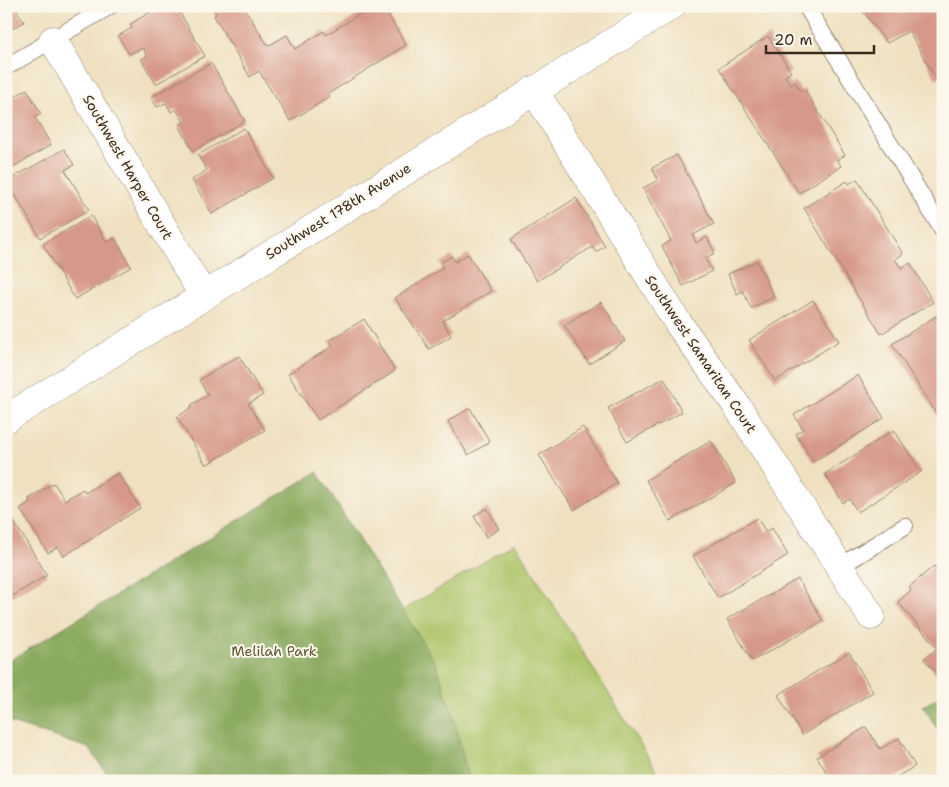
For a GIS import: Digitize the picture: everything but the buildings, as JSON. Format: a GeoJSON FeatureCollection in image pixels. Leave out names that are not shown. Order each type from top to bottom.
{"type":"FeatureCollection","features":[{"type":"Feature","properties":{"kind":"street","name":"Southwest 178th Avenue"},"geometry":{"type":"LineString","coordinates":[[6,419],[671,6]]}},
{"type":"Feature","properties":{"kind":"street","name":"Southwest Harper Court"},"geometry":{"type":"LineString","coordinates":[[53,40],[203,295]]}},
{"type":"Feature","properties":{"kind":"street","name":"Southwest Samaritan Court"},"geometry":{"type":"LineString","coordinates":[[534,90],[678,323],[737,406],[871,616]]}},
{"type":"Feature","properties":{"kind":"lane"},"geometry":{"type":"LineString","coordinates":[[6,67],[110,6]]}},
{"type":"Feature","properties":{"kind":"lane"},"geometry":{"type":"LineString","coordinates":[[806,6],[943,231]]}},
{"type":"Feature","properties":{"kind":"lane"},"geometry":{"type":"LineString","coordinates":[[839,566],[905,526]]}},
{"type":"Feature","properties":{"kind":"green space","name":"Melilah Park"},"geometry":{"type":"Polygon","coordinates":[[[317,472],[402,611],[515,543],[663,781],[112,781],[89,748],[6,721],[6,663],[317,472]]]}},
{"type":"Feature","properties":{"kind":"green space","name":"Melilah Park"},"geometry":{"type":"Polygon","coordinates":[[[317,472],[436,664],[454,718],[469,781],[112,781],[89,748],[6,721],[6,663],[317,472]]]}},
{"type":"Feature","properties":{"kind":"green space"},"geometry":{"type":"Polygon","coordinates":[[[943,695],[943,738],[923,706],[943,695]]]}}]}
